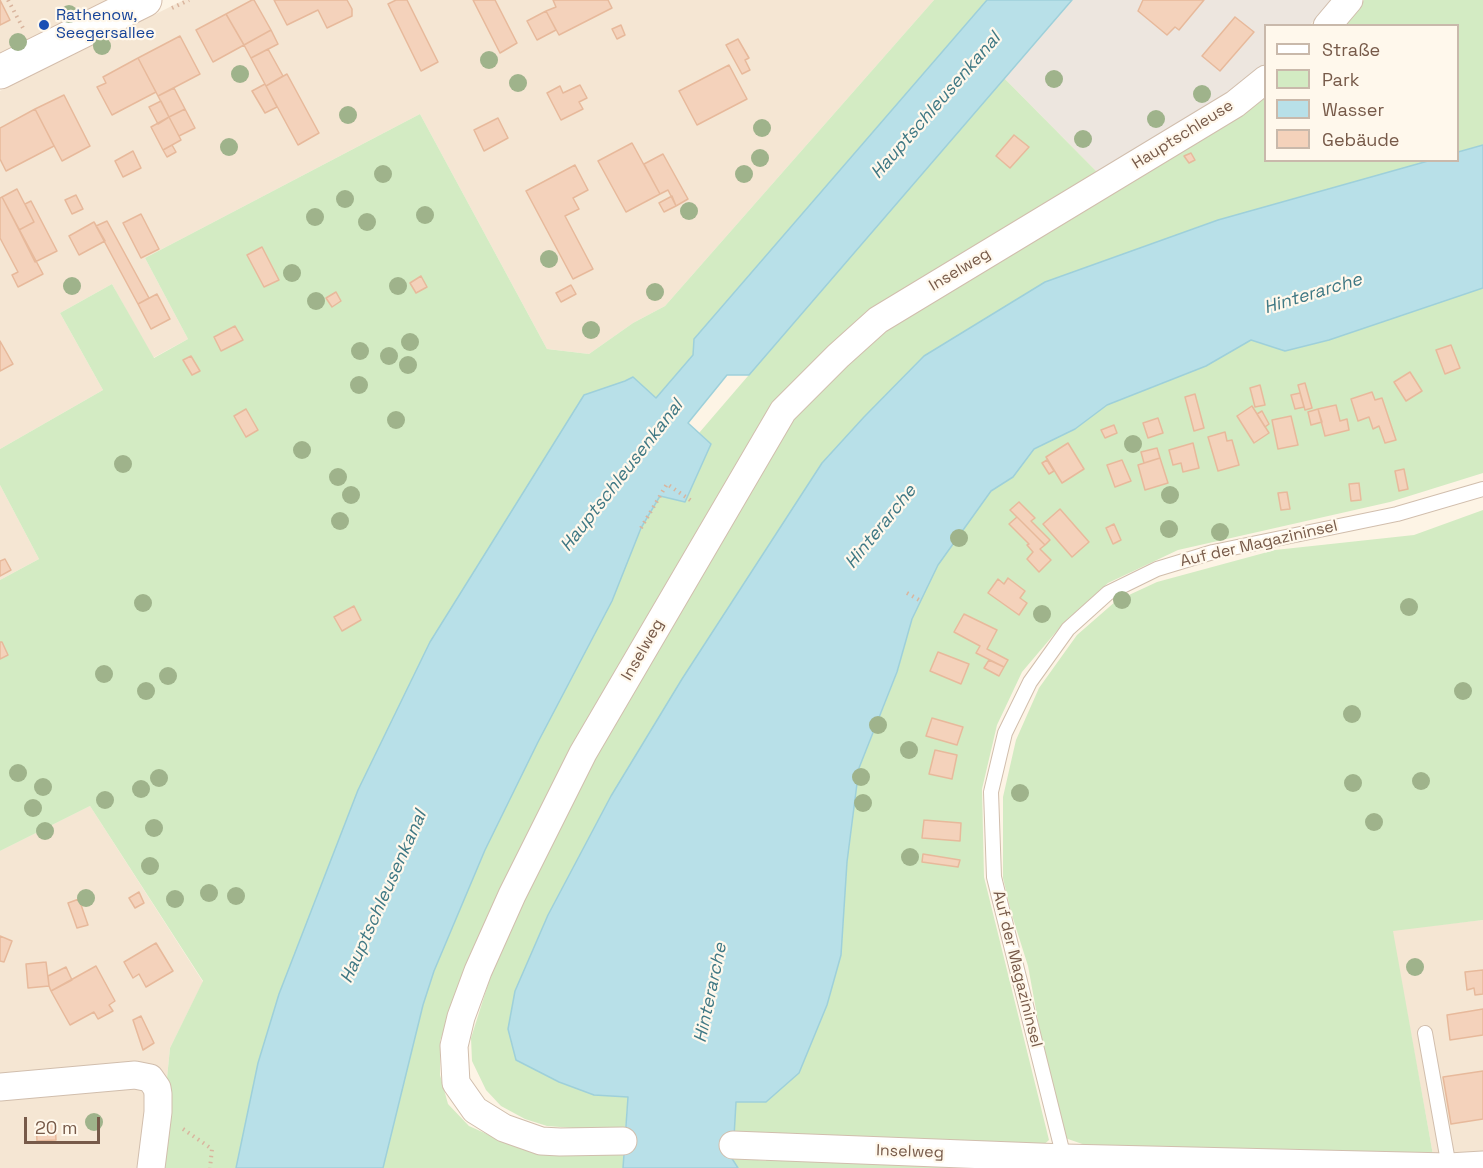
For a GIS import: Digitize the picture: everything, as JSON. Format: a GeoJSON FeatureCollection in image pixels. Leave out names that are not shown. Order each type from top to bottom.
{"type":"FeatureCollection","features":[{"type":"Feature","properties":{"kind":"main road"},"geometry":{"type":"LineString","coordinates":[[0,72],[145,0]]}},
{"type":"Feature","properties":{"kind":"street"},"geometry":{"type":"LineString","coordinates":[[1329,24],[1349,0]]}},
{"type":"Feature","properties":{"kind":"street","name":"Hauptschleuse"},"geometry":{"type":"LineString","coordinates":[[1098,187],[1235,104],[1264,81]]}},
{"type":"Feature","properties":{"kind":"street","name":"Inselweg"},"geometry":{"type":"LineString","coordinates":[[623,1141],[560,1142],[532,1138],[504,1128],[475,1110],[456,1083],[454,1046],[461,1017],[478,971],[512,895],[595,732],[783,411],[878,320],[1098,187]]}},
{"type":"Feature","properties":{"kind":"street"},"geometry":{"type":"LineString","coordinates":[[0,1087],[135,1075],[150,1078],[158,1094],[151,1168]]}},
{"type":"Feature","properties":{"kind":"street","name":"Inselweg"},"geometry":{"type":"LineString","coordinates":[[733,1145],[1064,1158],[1449,1167],[1483,1165]]}},
{"type":"Feature","properties":{"kind":"lane","name":"Auf der Magazininsel"},"geometry":{"type":"LineString","coordinates":[[1064,1158],[994,877],[991,792],[1005,733],[1030,682],[1068,629],[1108,593],[1157,569],[1213,552],[1397,514],[1483,489]]}},
{"type":"Feature","properties":{"kind":"lane"},"geometry":{"type":"LineString","coordinates":[[1425,1033],[1449,1167]]}},
{"type":"Feature","properties":{"kind":"path"},"geometry":{"type":"LineString","coordinates":[[641,528],[667,484],[693,502]]}},
{"type":"Feature","properties":{"kind":"path"},"geometry":{"type":"LineString","coordinates":[[907,593],[921,601]]}},
{"type":"Feature","properties":{"kind":"path"},"geometry":{"type":"LineString","coordinates":[[158,1112],[212,1149],[210,1168]]}},
{"type":"Feature","properties":{"kind":"shaded area"},"geometry":{"type":"Polygon","coordinates":[[[0,0],[118,0],[0,59],[0,0]]]}},
{"type":"Feature","properties":{"kind":"shaded area"},"geometry":{"type":"Polygon","coordinates":[[[184,0],[934,0],[665,306],[633,323],[589,354],[547,349],[420,114],[145,258],[188,339],[153,358],[112,284],[60,313],[103,390],[0,449],[0,91],[184,0]]]}},
{"type":"Feature","properties":{"kind":"shaded area"},"geometry":{"type":"Polygon","coordinates":[[[1072,0],[1333,0],[1311,24],[1264,24],[1264,65],[1225,98],[1098,173],[1004,78],[1072,0]]]}},
{"type":"Feature","properties":{"kind":"shaded area"},"geometry":{"type":"Polygon","coordinates":[[[0,485],[39,559],[0,580],[0,485]]]}},
{"type":"Feature","properties":{"kind":"shaded area"},"geometry":{"type":"Polygon","coordinates":[[[90,806],[203,982],[170,1048],[158,1168],[0,1168],[0,851],[90,806]]]}},
{"type":"Feature","properties":{"kind":"shaded area"},"geometry":{"type":"Polygon","coordinates":[[[1483,920],[1483,1152],[1433,1155],[1392,930],[1483,920]]]}},
{"type":"Feature","properties":{"kind":"green space"},"geometry":{"type":"Polygon","coordinates":[[[934,0],[987,0],[694,339],[693,355],[656,398],[633,377],[584,395],[430,642],[358,790],[279,994],[258,1063],[236,1168],[158,1168],[170,1048],[203,981],[90,806],[0,851],[0,580],[39,559],[0,485],[0,449],[103,390],[60,313],[112,284],[154,358],[188,339],[145,258],[420,114],[547,349],[589,354],[633,323],[665,306],[934,0]]]}},
{"type":"Feature","properties":{"kind":"green space"},"geometry":{"type":"Polygon","coordinates":[[[1364,0],[1483,0],[1483,145],[1459,152],[1459,24],[1345,24],[1364,0]]]}},
{"type":"Feature","properties":{"kind":"green space"},"geometry":{"type":"Polygon","coordinates":[[[1004,78],[1098,173],[785,392],[757,428],[571,746],[499,890],[467,962],[440,1041],[440,1075],[448,1104],[469,1126],[507,1143],[624,1153],[623,1168],[383,1168],[423,1005],[434,971],[485,850],[538,742],[612,601],[641,528],[660,496],[711,444],[699,433],[1004,78]]]}},
{"type":"Feature","properties":{"kind":"green space"},"geometry":{"type":"Polygon","coordinates":[[[1264,96],[1264,162],[1424,162],[1218,220],[1045,282],[924,356],[864,417],[822,463],[682,679],[611,796],[548,915],[515,991],[508,1029],[516,1060],[559,1082],[594,1095],[628,1097],[625,1132],[547,1126],[525,1119],[501,1106],[486,1090],[472,1061],[471,1038],[490,978],[523,902],[591,761],[793,418],[887,325],[1264,96]]]}},
{"type":"Feature","properties":{"kind":"green space"},"geometry":{"type":"Polygon","coordinates":[[[1483,288],[1483,473],[1390,502],[1178,550],[1108,583],[1061,626],[1022,672],[997,725],[982,789],[984,877],[1049,1140],[1018,1168],[738,1168],[731,1157],[766,1161],[770,1139],[734,1137],[736,1101],[841,955],[847,862],[859,768],[897,673],[912,619],[938,565],[991,491],[1013,477],[1034,449],[1075,429],[1107,405],[1206,366],[1251,340],[1285,351],[1329,340],[1483,288]]]}},
{"type":"Feature","properties":{"kind":"green space"},"geometry":{"type":"Polygon","coordinates":[[[1483,510],[1483,920],[1393,931],[1433,1155],[1094,1148],[1065,1138],[1041,1037],[1028,966],[1003,878],[1003,797],[1016,740],[1039,688],[1077,635],[1116,601],[1157,582],[1275,550],[1414,535],[1483,510]]]}},
{"type":"Feature","properties":{"kind":"water","name":"Hauptschleusenkanal"},"geometry":{"type":"Polygon","coordinates":[[[987,0],[1072,0],[749,375],[727,375],[688,423],[711,444],[685,502],[660,496],[641,528],[612,601],[538,742],[485,850],[434,971],[423,1005],[383,1168],[236,1168],[258,1063],[279,994],[358,790],[430,642],[584,395],[633,377],[656,398],[693,355],[694,339],[987,0]]]}},
{"type":"Feature","properties":{"kind":"water","name":"Hinterarche"},"geometry":{"type":"Polygon","coordinates":[[[1483,145],[1483,288],[1329,340],[1285,351],[1251,340],[1206,366],[1107,405],[1075,429],[1034,449],[1013,477],[991,491],[938,565],[912,619],[897,672],[859,768],[847,862],[841,955],[827,1005],[799,1073],[766,1102],[736,1102],[731,1157],[738,1168],[623,1168],[628,1097],[594,1095],[559,1082],[516,1060],[508,1029],[515,991],[548,915],[611,796],[682,679],[822,463],[924,356],[1045,282],[1218,220],[1424,162],[1459,162],[1459,152],[1483,145]]]}},
{"type":"Feature","properties":{"kind":"building"},"geometry":{"type":"Polygon","coordinates":[[[0,0],[10,20],[0,25],[0,0]]]}},
{"type":"Feature","properties":{"kind":"building"},"geometry":{"type":"Polygon","coordinates":[[[252,0],[271,30],[244,45],[226,14],[252,0]]]}},
{"type":"Feature","properties":{"kind":"building"},"geometry":{"type":"Polygon","coordinates":[[[274,0],[347,0],[352,9],[352,16],[327,28],[318,10],[287,25],[274,0]]]}},
{"type":"Feature","properties":{"kind":"building"},"geometry":{"type":"Polygon","coordinates":[[[396,0],[407,0],[438,62],[421,71],[388,4],[396,0]]]}},
{"type":"Feature","properties":{"kind":"building"},"geometry":{"type":"Polygon","coordinates":[[[473,0],[495,0],[517,43],[500,53],[473,0]]]}},
{"type":"Feature","properties":{"kind":"building"},"geometry":{"type":"Polygon","coordinates":[[[553,0],[608,0],[612,8],[559,35],[546,11],[556,7],[553,0]]]}},
{"type":"Feature","properties":{"kind":"building"},"geometry":{"type":"Polygon","coordinates":[[[1143,0],[1204,0],[1179,30],[1175,27],[1167,35],[1138,11],[1143,0]]]}},
{"type":"Feature","properties":{"kind":"building"},"geometry":{"type":"Polygon","coordinates":[[[546,11],[556,30],[537,40],[527,21],[546,11]]]}},
{"type":"Feature","properties":{"kind":"building"},"geometry":{"type":"Polygon","coordinates":[[[226,14],[244,45],[213,62],[196,30],[226,14]]]}},
{"type":"Feature","properties":{"kind":"building"},"geometry":{"type":"Polygon","coordinates":[[[1235,17],[1254,32],[1220,71],[1202,56],[1235,17]]]}},
{"type":"Feature","properties":{"kind":"building"},"geometry":{"type":"Polygon","coordinates":[[[621,25],[625,35],[617,39],[612,29],[621,25]]]}},
{"type":"Feature","properties":{"kind":"building"},"geometry":{"type":"Polygon","coordinates":[[[271,30],[278,44],[251,58],[244,45],[271,30]]]}},
{"type":"Feature","properties":{"kind":"building"},"geometry":{"type":"Polygon","coordinates":[[[180,36],[200,74],[158,96],[138,58],[180,36]]]}},
{"type":"Feature","properties":{"kind":"building"},"geometry":{"type":"Polygon","coordinates":[[[738,39],[749,58],[745,60],[750,70],[742,74],[726,45],[738,39]]]}},
{"type":"Feature","properties":{"kind":"building"},"geometry":{"type":"Polygon","coordinates":[[[268,49],[283,76],[266,86],[251,58],[268,49]]]}},
{"type":"Feature","properties":{"kind":"building"},"geometry":{"type":"Polygon","coordinates":[[[138,58],[156,92],[112,115],[97,87],[106,83],[103,77],[138,58]]]}},
{"type":"Feature","properties":{"kind":"building"},"geometry":{"type":"Polygon","coordinates":[[[729,65],[747,99],[697,125],[679,91],[729,65]]]}},
{"type":"Feature","properties":{"kind":"building"},"geometry":{"type":"Polygon","coordinates":[[[287,74],[319,133],[298,145],[266,86],[287,74]]]}},
{"type":"Feature","properties":{"kind":"building"},"geometry":{"type":"Polygon","coordinates":[[[265,84],[277,107],[265,113],[252,91],[265,84]]]}},
{"type":"Feature","properties":{"kind":"building"},"geometry":{"type":"Polygon","coordinates":[[[580,85],[587,98],[579,102],[583,109],[561,120],[547,93],[560,86],[563,93],[580,85]]]}},
{"type":"Feature","properties":{"kind":"building"},"geometry":{"type":"Polygon","coordinates":[[[174,88],[185,109],[169,117],[158,96],[174,88]]]}},
{"type":"Feature","properties":{"kind":"building"},"geometry":{"type":"Polygon","coordinates":[[[64,95],[90,146],[62,161],[35,109],[64,95]]]}},
{"type":"Feature","properties":{"kind":"building"},"geometry":{"type":"Polygon","coordinates":[[[161,101],[169,117],[158,124],[149,107],[161,101]]]}},
{"type":"Feature","properties":{"kind":"building"},"geometry":{"type":"Polygon","coordinates":[[[35,109],[54,146],[6,171],[0,159],[0,128],[35,109]]]}},
{"type":"Feature","properties":{"kind":"building"},"geometry":{"type":"Polygon","coordinates":[[[185,109],[195,128],[179,136],[169,117],[185,109]]]}},
{"type":"Feature","properties":{"kind":"building"},"geometry":{"type":"Polygon","coordinates":[[[169,117],[181,140],[163,150],[151,127],[169,117]]]}},
{"type":"Feature","properties":{"kind":"building"},"geometry":{"type":"Polygon","coordinates":[[[498,118],[508,138],[484,151],[474,130],[498,118]]]}},
{"type":"Feature","properties":{"kind":"building"},"geometry":{"type":"Polygon","coordinates":[[[1014,135],[1029,147],[1010,168],[996,156],[1014,135]]]}},
{"type":"Feature","properties":{"kind":"building"},"geometry":{"type":"Polygon","coordinates":[[[632,143],[660,194],[626,212],[598,161],[632,143]]]}},
{"type":"Feature","properties":{"kind":"building"},"geometry":{"type":"Polygon","coordinates":[[[172,145],[176,152],[167,157],[163,150],[172,145]]]}},
{"type":"Feature","properties":{"kind":"building"},"geometry":{"type":"Polygon","coordinates":[[[133,151],[141,168],[123,177],[115,161],[133,151]]]}},
{"type":"Feature","properties":{"kind":"building"},"geometry":{"type":"Polygon","coordinates":[[[1191,153],[1195,160],[1189,163],[1184,156],[1191,153]]]}},
{"type":"Feature","properties":{"kind":"building"},"geometry":{"type":"Polygon","coordinates":[[[663,154],[688,199],[676,206],[668,190],[660,194],[644,164],[663,154]]]}},
{"type":"Feature","properties":{"kind":"building"},"geometry":{"type":"Polygon","coordinates":[[[575,165],[588,190],[573,198],[579,209],[565,216],[593,269],[573,279],[526,191],[575,165]]]}},
{"type":"Feature","properties":{"kind":"building"},"geometry":{"type":"Polygon","coordinates":[[[17,189],[34,222],[19,230],[2,197],[17,189]]]}},
{"type":"Feature","properties":{"kind":"building"},"geometry":{"type":"Polygon","coordinates":[[[76,195],[83,209],[72,214],[65,200],[76,195]]]}},
{"type":"Feature","properties":{"kind":"building"},"geometry":{"type":"Polygon","coordinates":[[[672,196],[676,206],[664,212],[659,203],[672,196]]]}},
{"type":"Feature","properties":{"kind":"building"},"geometry":{"type":"Polygon","coordinates":[[[2,197],[43,274],[18,287],[12,275],[18,272],[0,238],[0,198],[2,197]]]}},
{"type":"Feature","properties":{"kind":"building"},"geometry":{"type":"Polygon","coordinates":[[[31,201],[57,251],[35,262],[19,230],[34,222],[25,204],[31,201]]]}},
{"type":"Feature","properties":{"kind":"building"},"geometry":{"type":"Polygon","coordinates":[[[141,214],[159,249],[141,258],[123,223],[141,214]]]}},
{"type":"Feature","properties":{"kind":"building"},"geometry":{"type":"Polygon","coordinates":[[[107,221],[149,298],[138,304],[96,226],[107,221]]]}},
{"type":"Feature","properties":{"kind":"building"},"geometry":{"type":"Polygon","coordinates":[[[94,222],[105,241],[79,255],[69,236],[94,222]]]}},
{"type":"Feature","properties":{"kind":"building"},"geometry":{"type":"Polygon","coordinates":[[[262,247],[279,280],[264,287],[247,255],[262,247]]]}},
{"type":"Feature","properties":{"kind":"building"},"geometry":{"type":"Polygon","coordinates":[[[421,276],[427,287],[416,293],[410,283],[421,276]]]}},
{"type":"Feature","properties":{"kind":"building"},"geometry":{"type":"Polygon","coordinates":[[[571,285],[576,294],[561,302],[556,293],[571,285]]]}},
{"type":"Feature","properties":{"kind":"building"},"geometry":{"type":"Polygon","coordinates":[[[336,292],[341,301],[332,307],[326,298],[336,292]]]}},
{"type":"Feature","properties":{"kind":"building"},"geometry":{"type":"Polygon","coordinates":[[[157,294],[170,319],[151,329],[138,304],[157,294]]]}},
{"type":"Feature","properties":{"kind":"building"},"geometry":{"type":"Polygon","coordinates":[[[235,326],[243,340],[221,351],[214,337],[235,326]]]}},
{"type":"Feature","properties":{"kind":"building"},"geometry":{"type":"Polygon","coordinates":[[[0,341],[13,364],[0,371],[0,341]]]}},
{"type":"Feature","properties":{"kind":"building"},"geometry":{"type":"Polygon","coordinates":[[[1451,345],[1460,368],[1445,374],[1436,350],[1451,345]]]}},
{"type":"Feature","properties":{"kind":"building"},"geometry":{"type":"Polygon","coordinates":[[[191,356],[200,371],[192,375],[183,360],[191,356]]]}},
{"type":"Feature","properties":{"kind":"building"},"geometry":{"type":"Polygon","coordinates":[[[1410,372],[1422,391],[1406,401],[1394,382],[1410,372]]]}},
{"type":"Feature","properties":{"kind":"building"},"geometry":{"type":"Polygon","coordinates":[[[1305,383],[1312,408],[1305,410],[1298,385],[1305,383]]]}},
{"type":"Feature","properties":{"kind":"building"},"geometry":{"type":"Polygon","coordinates":[[[1260,385],[1265,405],[1255,407],[1250,388],[1260,385]]]}},
{"type":"Feature","properties":{"kind":"building"},"geometry":{"type":"Polygon","coordinates":[[[1372,392],[1375,400],[1382,398],[1396,440],[1385,443],[1379,426],[1373,429],[1369,417],[1358,421],[1351,399],[1372,392]]]}},
{"type":"Feature","properties":{"kind":"building"},"geometry":{"type":"Polygon","coordinates":[[[1300,393],[1304,407],[1295,409],[1291,395],[1300,393]]]}},
{"type":"Feature","properties":{"kind":"building"},"geometry":{"type":"Polygon","coordinates":[[[1195,394],[1204,428],[1194,431],[1185,397],[1195,394]]]}},
{"type":"Feature","properties":{"kind":"building"},"geometry":{"type":"Polygon","coordinates":[[[1336,405],[1340,421],[1347,419],[1349,430],[1325,436],[1318,409],[1336,405]]]}},
{"type":"Feature","properties":{"kind":"building"},"geometry":{"type":"Polygon","coordinates":[[[1252,406],[1269,433],[1254,443],[1237,416],[1252,406]]]}},
{"type":"Feature","properties":{"kind":"building"},"geometry":{"type":"Polygon","coordinates":[[[246,409],[258,430],[246,437],[234,416],[246,409]]]}},
{"type":"Feature","properties":{"kind":"building"},"geometry":{"type":"Polygon","coordinates":[[[1318,409],[1322,422],[1311,425],[1308,412],[1318,409]]]}},
{"type":"Feature","properties":{"kind":"building"},"geometry":{"type":"Polygon","coordinates":[[[1262,411],[1269,424],[1265,427],[1257,414],[1262,411]]]}},
{"type":"Feature","properties":{"kind":"building"},"geometry":{"type":"Polygon","coordinates":[[[1291,416],[1298,445],[1278,449],[1272,420],[1291,416]]]}},
{"type":"Feature","properties":{"kind":"building"},"geometry":{"type":"Polygon","coordinates":[[[1158,418],[1163,433],[1148,438],[1143,423],[1158,418]]]}},
{"type":"Feature","properties":{"kind":"building"},"geometry":{"type":"Polygon","coordinates":[[[1114,425],[1117,433],[1105,438],[1101,430],[1114,425]]]}},
{"type":"Feature","properties":{"kind":"building"},"geometry":{"type":"Polygon","coordinates":[[[1225,432],[1227,441],[1232,440],[1239,465],[1218,471],[1208,437],[1225,432]]]}},
{"type":"Feature","properties":{"kind":"building"},"geometry":{"type":"Polygon","coordinates":[[[1068,443],[1084,469],[1062,483],[1046,457],[1068,443]]]}},
{"type":"Feature","properties":{"kind":"building"},"geometry":{"type":"Polygon","coordinates":[[[1193,443],[1199,468],[1183,472],[1181,463],[1173,465],[1169,450],[1193,443]]]}},
{"type":"Feature","properties":{"kind":"building"},"geometry":{"type":"Polygon","coordinates":[[[1157,448],[1160,458],[1144,463],[1141,452],[1157,448]]]}},
{"type":"Feature","properties":{"kind":"building"},"geometry":{"type":"Polygon","coordinates":[[[1160,458],[1168,483],[1145,490],[1138,465],[1160,458]]]}},
{"type":"Feature","properties":{"kind":"building"},"geometry":{"type":"Polygon","coordinates":[[[1047,460],[1054,471],[1049,474],[1042,463],[1047,460]]]}},
{"type":"Feature","properties":{"kind":"building"},"geometry":{"type":"Polygon","coordinates":[[[1122,460],[1131,481],[1115,487],[1107,465],[1122,460]]]}},
{"type":"Feature","properties":{"kind":"building"},"geometry":{"type":"Polygon","coordinates":[[[1404,469],[1408,489],[1399,491],[1395,471],[1404,469]]]}},
{"type":"Feature","properties":{"kind":"building"},"geometry":{"type":"Polygon","coordinates":[[[1359,483],[1361,500],[1351,501],[1349,484],[1359,483]]]}},
{"type":"Feature","properties":{"kind":"building"},"geometry":{"type":"Polygon","coordinates":[[[1287,492],[1290,509],[1281,510],[1278,493],[1287,492]]]}},
{"type":"Feature","properties":{"kind":"building"},"geometry":{"type":"Polygon","coordinates":[[[1019,502],[1035,518],[1031,521],[1050,540],[1045,545],[1010,510],[1019,502]]]}},
{"type":"Feature","properties":{"kind":"building"},"geometry":{"type":"Polygon","coordinates":[[[1060,509],[1089,542],[1072,557],[1043,524],[1060,509]]]}},
{"type":"Feature","properties":{"kind":"building"},"geometry":{"type":"Polygon","coordinates":[[[1017,517],[1045,545],[1040,549],[1051,560],[1039,572],[1027,559],[1033,552],[1027,545],[1029,544],[1009,524],[1017,517]]]}},
{"type":"Feature","properties":{"kind":"building"},"geometry":{"type":"Polygon","coordinates":[[[1114,524],[1121,540],[1113,544],[1106,528],[1114,524]]]}},
{"type":"Feature","properties":{"kind":"building"},"geometry":{"type":"Polygon","coordinates":[[[5,559],[11,570],[0,576],[0,561],[5,559]]]}},
{"type":"Feature","properties":{"kind":"building"},"geometry":{"type":"Polygon","coordinates":[[[1008,578],[1025,591],[1020,598],[1027,603],[1019,615],[988,593],[998,579],[1004,584],[1008,578]]]}},
{"type":"Feature","properties":{"kind":"building"},"geometry":{"type":"Polygon","coordinates":[[[354,606],[361,620],[342,631],[334,617],[354,606]]]}},
{"type":"Feature","properties":{"kind":"building"},"geometry":{"type":"Polygon","coordinates":[[[964,614],[997,630],[987,649],[1008,660],[1004,667],[976,653],[980,646],[954,632],[964,614]]]}},
{"type":"Feature","properties":{"kind":"building"},"geometry":{"type":"Polygon","coordinates":[[[0,642],[8,655],[0,659],[0,642]]]}},
{"type":"Feature","properties":{"kind":"building"},"geometry":{"type":"Polygon","coordinates":[[[938,652],[969,664],[961,684],[930,671],[938,652]]]}},
{"type":"Feature","properties":{"kind":"building"},"geometry":{"type":"Polygon","coordinates":[[[989,660],[1004,667],[999,676],[984,668],[989,660]]]}},
{"type":"Feature","properties":{"kind":"building"},"geometry":{"type":"Polygon","coordinates":[[[932,718],[963,727],[957,745],[926,736],[932,718]]]}},
{"type":"Feature","properties":{"kind":"building"},"geometry":{"type":"Polygon","coordinates":[[[935,750],[957,755],[952,779],[929,774],[935,750]]]}},
{"type":"Feature","properties":{"kind":"building"},"geometry":{"type":"Polygon","coordinates":[[[924,820],[961,823],[960,841],[922,838],[924,820]]]}},
{"type":"Feature","properties":{"kind":"building"},"geometry":{"type":"Polygon","coordinates":[[[923,854],[960,860],[958,867],[922,862],[923,854]]]}},
{"type":"Feature","properties":{"kind":"building"},"geometry":{"type":"Polygon","coordinates":[[[139,892],[144,903],[135,908],[129,898],[139,892]]]}},
{"type":"Feature","properties":{"kind":"building"},"geometry":{"type":"Polygon","coordinates":[[[79,899],[88,925],[77,928],[68,903],[79,899]]]}},
{"type":"Feature","properties":{"kind":"building"},"geometry":{"type":"Polygon","coordinates":[[[0,936],[12,941],[4,962],[0,961],[0,936]]]}},
{"type":"Feature","properties":{"kind":"building"},"geometry":{"type":"Polygon","coordinates":[[[156,943],[173,971],[146,987],[139,974],[133,978],[124,962],[156,943]]]}},
{"type":"Feature","properties":{"kind":"building"},"geometry":{"type":"Polygon","coordinates":[[[46,962],[49,986],[28,988],[26,964],[46,962]]]}},
{"type":"Feature","properties":{"kind":"building"},"geometry":{"type":"Polygon","coordinates":[[[96,966],[115,1001],[109,1005],[113,1011],[98,1019],[94,1012],[70,1025],[51,991],[96,966]]]}},
{"type":"Feature","properties":{"kind":"building"},"geometry":{"type":"Polygon","coordinates":[[[66,967],[72,980],[51,991],[48,976],[66,967]]]}},
{"type":"Feature","properties":{"kind":"building"},"geometry":{"type":"Polygon","coordinates":[[[1483,970],[1483,994],[1475,995],[1474,988],[1467,990],[1465,972],[1483,970]]]}},
{"type":"Feature","properties":{"kind":"building"},"geometry":{"type":"Polygon","coordinates":[[[1483,1009],[1483,1035],[1450,1040],[1447,1015],[1483,1009]]]}},
{"type":"Feature","properties":{"kind":"building"},"geometry":{"type":"Polygon","coordinates":[[[141,1016],[154,1043],[143,1050],[133,1020],[141,1016]]]}},
{"type":"Feature","properties":{"kind":"building"},"geometry":{"type":"Polygon","coordinates":[[[1483,1071],[1483,1119],[1451,1124],[1443,1077],[1483,1071]]]}},
{"type":"Feature","properties":{"kind":"building"},"geometry":{"type":"Polygon","coordinates":[[[55,1122],[56,1140],[37,1141],[36,1123],[55,1122]]]}},
{"type":"Feature","properties":{"kind":"place","name":"Rathenow, Seegersallee"},"geometry":{"type":"Point","coordinates":[44,25]}}]}
